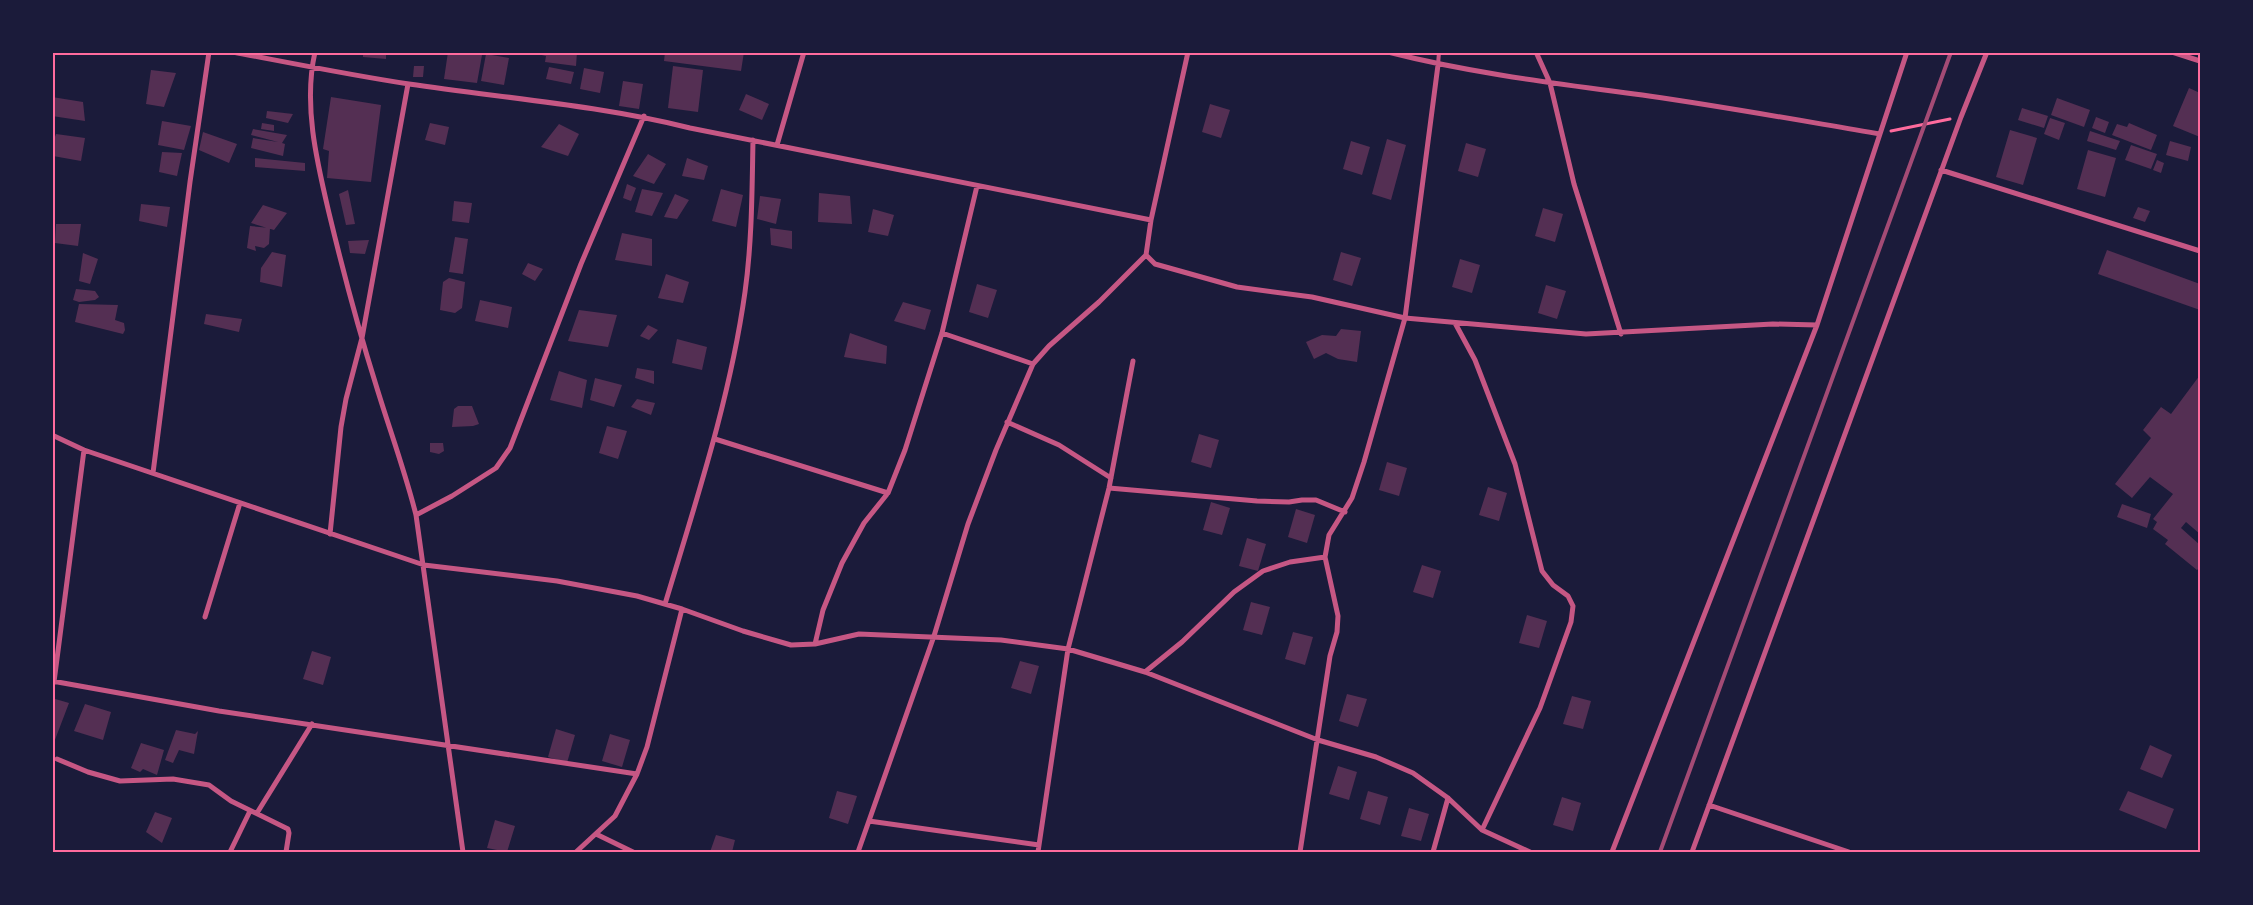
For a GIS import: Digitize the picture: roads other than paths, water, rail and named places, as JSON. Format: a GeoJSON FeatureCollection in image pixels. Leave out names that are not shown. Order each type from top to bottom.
{"type":"FeatureCollection","features":[{"type":"Feature","properties":{"kind":"street"},"geometry":{"type":"LineString","coordinates":[[153,473],[190,182],[209,52]]}},
{"type":"Feature","properties":{"kind":"street"},"geometry":{"type":"LineString","coordinates":[[233,52],[408,84],[525,98],[644,116],[777,145],[1151,220]]}},
{"type":"Feature","properties":{"kind":"street"},"geometry":{"type":"LineString","coordinates":[[315,52],[312,66],[310,101],[321,178],[347,286],[416,515],[463,852]]}},
{"type":"Feature","properties":{"kind":"street"},"geometry":{"type":"LineString","coordinates":[[777,145],[804,52]]}},
{"type":"Feature","properties":{"kind":"street"},"geometry":{"type":"LineString","coordinates":[[858,852],[934,636],[968,524],[1007,422],[1032,364],[1146,255],[1151,220],[1188,52]]}},
{"type":"Feature","properties":{"kind":"street"},"geometry":{"type":"LineString","coordinates":[[1388,52],[1438,65],[1550,83],[1650,96],[1880,134]]}},
{"type":"Feature","properties":{"kind":"street"},"geometry":{"type":"LineString","coordinates":[[1536,52],[1550,83],[1574,184],[1621,334]]}},
{"type":"Feature","properties":{"kind":"street"},"geometry":{"type":"LineString","coordinates":[[1612,852],[1817,325],[1906,52]]}},
{"type":"Feature","properties":{"kind":"street"},"geometry":{"type":"LineString","coordinates":[[1692,852],[1960,117],[1987,52]]}},
{"type":"Feature","properties":{"kind":"street"},"geometry":{"type":"LineString","coordinates":[[2172,52],[2200,61]]}},
{"type":"Feature","properties":{"kind":"street"},"geometry":{"type":"LineString","coordinates":[[1300,852],[1338,616],[1325,557],[1330,535],[1345,512],[1364,462],[1405,318],[1438,65]]}},
{"type":"Feature","properties":{"kind":"street"},"geometry":{"type":"LineString","coordinates":[[330,534],[341,427],[346,399],[362,338],[408,84]]}},
{"type":"Feature","properties":{"kind":"street"},"geometry":{"type":"LineString","coordinates":[[416,515],[452,496],[496,468],[510,448],[582,264],[644,116]]}},
{"type":"Feature","properties":{"kind":"street"},"geometry":{"type":"LineString","coordinates":[[665,604],[715,439],[732,367],[745,291],[750,229],[753,140]]}},
{"type":"Feature","properties":{"kind":"street"},"geometry":{"type":"LineString","coordinates":[[1941,170],[2200,251]]}},
{"type":"Feature","properties":{"kind":"street"},"geometry":{"type":"LineString","coordinates":[[815,644],[823,610],[842,564],[864,523],[888,493],[905,450],[942,333],[977,186]]}},
{"type":"Feature","properties":{"kind":"street"},"geometry":{"type":"LineString","coordinates":[[1146,255],[1155,264],[1237,287],[1312,298],[1405,318],[1586,334],[1621,334],[1772,324],[1817,325]]}},
{"type":"Feature","properties":{"kind":"street"},"geometry":{"type":"LineString","coordinates":[[1454,323],[1475,360],[1515,464],[1542,571],[1553,585],[1568,596],[1573,606],[1571,622],[1540,708],[1482,830]]}},
{"type":"Feature","properties":{"kind":"street"},"geometry":{"type":"LineString","coordinates":[[942,333],[1032,364]]}},
{"type":"Feature","properties":{"kind":"street"},"geometry":{"type":"LineString","coordinates":[[1038,852],[1068,649],[1109,488],[1133,361]]}},
{"type":"Feature","properties":{"kind":"street"},"geometry":{"type":"LineString","coordinates":[[1007,422],[1059,445],[1111,478]]}},
{"type":"Feature","properties":{"kind":"street"},"geometry":{"type":"LineString","coordinates":[[52,435],[84,450],[424,566],[557,581],[665,604],[743,631],[791,645],[815,644],[859,634],[1001,640],[1068,649],[1145,672],[1318,740],[1376,756],[1413,773],[1448,798],[1482,830],[1530,852]]}},
{"type":"Feature","properties":{"kind":"street"},"geometry":{"type":"LineString","coordinates":[[715,439],[888,493]]}},
{"type":"Feature","properties":{"kind":"street"},"geometry":{"type":"LineString","coordinates":[[84,450],[53,682],[397,739],[638,774]]}},
{"type":"Feature","properties":{"kind":"street"},"geometry":{"type":"LineString","coordinates":[[1109,488],[1257,501],[1289,502],[1316,500],[1345,512]]}},
{"type":"Feature","properties":{"kind":"street"},"geometry":{"type":"LineString","coordinates":[[205,617],[240,503]]}},
{"type":"Feature","properties":{"kind":"street"},"geometry":{"type":"LineString","coordinates":[[1145,672],[1182,642],[1234,592],[1264,571],[1290,562],[1325,557]]}},
{"type":"Feature","properties":{"kind":"street"},"geometry":{"type":"LineString","coordinates":[[576,852],[615,816],[638,774],[647,748],[682,609]]}},
{"type":"Feature","properties":{"kind":"street"},"geometry":{"type":"LineString","coordinates":[[257,813],[312,724]]}},
{"type":"Feature","properties":{"kind":"street"},"geometry":{"type":"LineString","coordinates":[[57,759],[88,772],[120,781],[173,779],[208,785],[250,811],[288,829],[286,852]]}},
{"type":"Feature","properties":{"kind":"street"},"geometry":{"type":"LineString","coordinates":[[1432,852],[1448,798]]}},
{"type":"Feature","properties":{"kind":"street"},"geometry":{"type":"LineString","coordinates":[[1709,805],[1850,852]]}},
{"type":"Feature","properties":{"kind":"street"},"geometry":{"type":"LineString","coordinates":[[230,852],[250,811]]}},
{"type":"Feature","properties":{"kind":"street"},"geometry":{"type":"LineString","coordinates":[[869,821],[1039,844]]}},
{"type":"Feature","properties":{"kind":"street"},"geometry":{"type":"LineString","coordinates":[[596,834],[633,852]]}},
{"type":"Feature","properties":{"kind":"lane"},"geometry":{"type":"LineString","coordinates":[[1438,65],[1439,52]]}},
{"type":"Feature","properties":{"kind":"railway"},"geometry":{"type":"LineString","coordinates":[[1660,852],[1951,52]]}}]}
